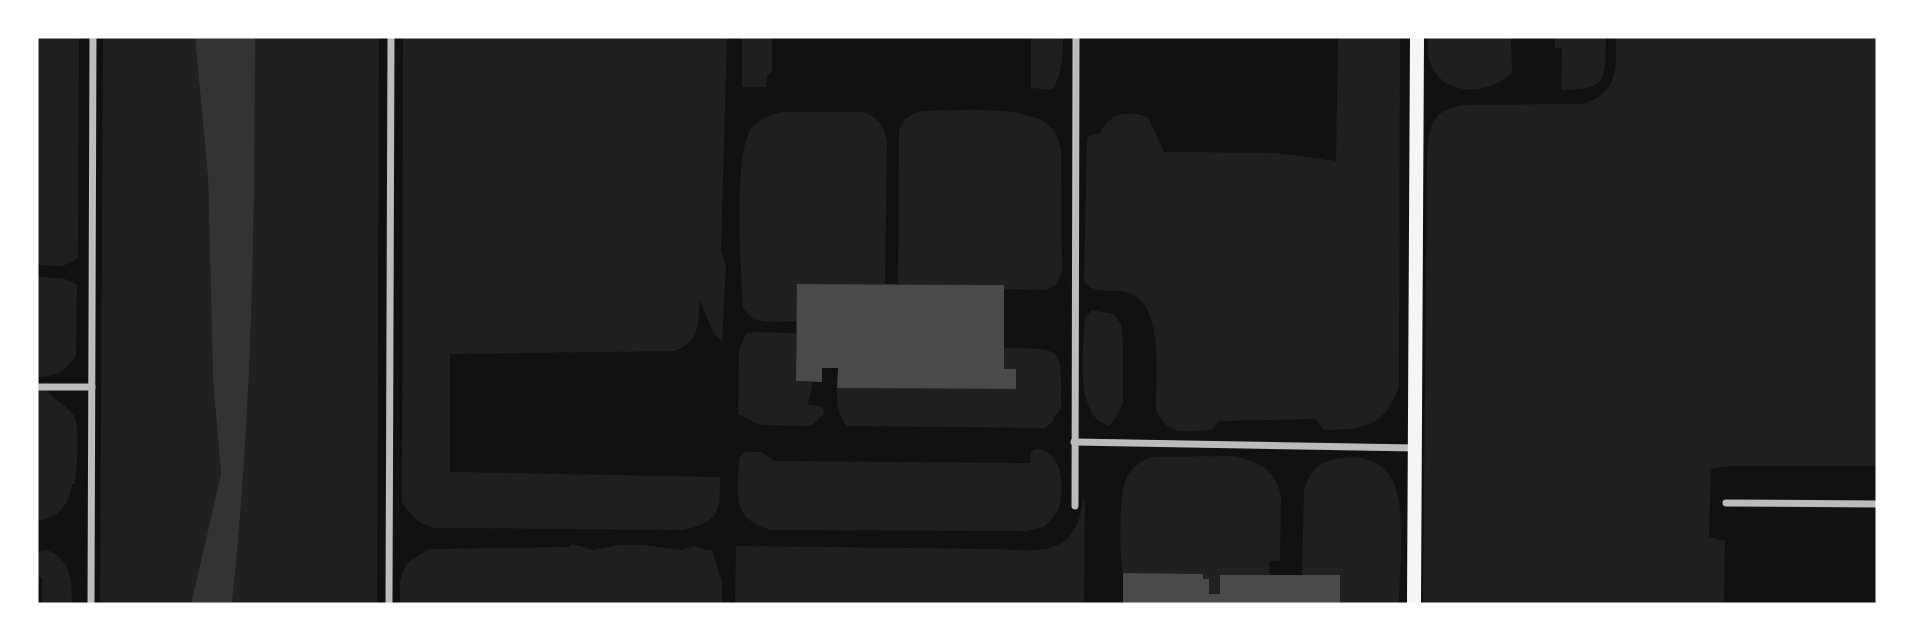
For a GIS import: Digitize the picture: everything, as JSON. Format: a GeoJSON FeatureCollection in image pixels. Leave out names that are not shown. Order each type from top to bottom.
{"type":"FeatureCollection","features":[{"type":"Feature","properties":{"kind":"main road"},"geometry":{"type":"LineString","coordinates":[[1414,604],[1417,37]]}},
{"type":"Feature","properties":{"kind":"street"},"geometry":{"type":"LineString","coordinates":[[91,604],[93,37]]}},
{"type":"Feature","properties":{"kind":"street"},"geometry":{"type":"LineString","coordinates":[[389,604],[391,37]]}},
{"type":"Feature","properties":{"kind":"street"},"geometry":{"type":"LineString","coordinates":[[1075,506],[1076,37]]}},
{"type":"Feature","properties":{"kind":"street"},"geometry":{"type":"LineString","coordinates":[[37,387],[92,387]]}},
{"type":"Feature","properties":{"kind":"street"},"geometry":{"type":"LineString","coordinates":[[1074,442],[1415,448]]}},
{"type":"Feature","properties":{"kind":"street"},"geometry":{"type":"LineString","coordinates":[[1726,503],[1877,504]]}},
{"type":"Feature","properties":{"kind":"shaded area"},"geometry":{"type":"Polygon","coordinates":[[[37,37],[79,37],[78,258],[63,266],[37,265],[37,37]]]}},
{"type":"Feature","properties":{"kind":"shaded area"},"geometry":{"type":"Polygon","coordinates":[[[103,37],[195,37],[208,178],[213,380],[221,474],[191,604],[100,604],[103,37]]]}},
{"type":"Feature","properties":{"kind":"shaded area"},"geometry":{"type":"Polygon","coordinates":[[[195,37],[255,37],[251,321],[244,463],[232,604],[191,604],[221,474],[213,380],[208,178],[195,37]]]}},
{"type":"Feature","properties":{"kind":"shaded area"},"geometry":{"type":"Polygon","coordinates":[[[255,37],[379,37],[377,604],[232,604],[244,463],[251,321],[255,37]]]}},
{"type":"Feature","properties":{"kind":"shaded area"},"geometry":{"type":"Polygon","coordinates":[[[403,37],[727,37],[721,252],[726,265],[722,342],[714,334],[700,301],[694,337],[675,351],[450,354],[450,472],[720,477],[718,507],[711,519],[683,530],[434,528],[415,518],[402,502],[403,37]]]}},
{"type":"Feature","properties":{"kind":"shaded area"},"geometry":{"type":"Polygon","coordinates":[[[742,37],[772,37],[772,72],[767,77],[766,87],[742,87],[742,37]]]}},
{"type":"Feature","properties":{"kind":"shaded area"},"geometry":{"type":"Polygon","coordinates":[[[1031,37],[1063,37],[1060,71],[1052,90],[1031,88],[1031,37]]]}},
{"type":"Feature","properties":{"kind":"shaded area"},"geometry":{"type":"Polygon","coordinates":[[[1338,37],[1400,37],[1399,387],[1393,401],[1379,418],[1370,424],[1350,429],[1324,430],[1316,419],[1220,421],[1211,430],[1186,431],[1172,428],[1166,425],[1156,410],[1155,339],[1152,321],[1145,306],[1134,295],[1096,290],[1084,281],[1087,138],[1099,134],[1114,117],[1133,114],[1148,117],[1164,152],[1276,153],[1336,161],[1338,37]]]}},
{"type":"Feature","properties":{"kind":"shaded area"},"geometry":{"type":"Polygon","coordinates":[[[1428,37],[1511,37],[1512,72],[1503,80],[1481,89],[1457,88],[1438,76],[1431,65],[1428,37]]]}},
{"type":"Feature","properties":{"kind":"shaded area"},"geometry":{"type":"Polygon","coordinates":[[[1555,37],[1606,37],[1604,72],[1596,84],[1588,88],[1561,90],[1562,48],[1555,48],[1555,37]]]}},
{"type":"Feature","properties":{"kind":"shaded area"},"geometry":{"type":"Polygon","coordinates":[[[1616,37],[1877,37],[1877,466],[1731,466],[1711,469],[1709,537],[1725,541],[1724,604],[1423,604],[1427,159],[1432,124],[1442,112],[1461,105],[1583,104],[1595,99],[1609,86],[1613,78],[1616,37]]]}},
{"type":"Feature","properties":{"kind":"shaded area"},"geometry":{"type":"Polygon","coordinates":[[[920,111],[1014,112],[1047,123],[1056,133],[1061,149],[1062,272],[1057,284],[1045,290],[1004,289],[1003,285],[898,284],[899,130],[906,118],[920,111]]]}},
{"type":"Feature","properties":{"kind":"shaded area"},"geometry":{"type":"Polygon","coordinates":[[[781,112],[864,112],[882,126],[887,140],[885,284],[797,284],[797,321],[759,320],[752,318],[743,307],[739,212],[742,159],[746,139],[753,126],[781,112]]]}},
{"type":"Feature","properties":{"kind":"shaded area"},"geometry":{"type":"Polygon","coordinates":[[[37,276],[65,279],[77,285],[76,356],[69,366],[60,372],[37,377],[37,276]]]}},
{"type":"Feature","properties":{"kind":"shaded area"},"geometry":{"type":"Polygon","coordinates":[[[1092,310],[1114,314],[1121,324],[1123,403],[1109,426],[1098,420],[1085,395],[1085,318],[1092,310]]]}},
{"type":"Feature","properties":{"kind":"shaded area"},"geometry":{"type":"Polygon","coordinates":[[[796,333],[796,381],[813,382],[808,404],[823,407],[824,414],[811,426],[760,425],[738,414],[739,350],[746,334],[796,333]]]}},
{"type":"Feature","properties":{"kind":"shaded area"},"geometry":{"type":"Polygon","coordinates":[[[1004,348],[1050,351],[1060,362],[1061,409],[1045,428],[847,426],[839,412],[837,388],[1016,389],[1016,370],[1004,369],[1004,348]]]}},
{"type":"Feature","properties":{"kind":"shaded area"},"geometry":{"type":"Polygon","coordinates":[[[37,387],[44,387],[72,413],[77,426],[78,447],[75,484],[72,484],[65,504],[57,514],[37,521],[37,387]]]}},
{"type":"Feature","properties":{"kind":"shaded area"},"geometry":{"type":"Polygon","coordinates":[[[1036,449],[1045,451],[1056,461],[1061,477],[1060,504],[1044,527],[1026,531],[771,530],[748,519],[739,503],[739,458],[745,452],[761,452],[774,461],[1030,463],[1031,452],[1036,449]]]}},
{"type":"Feature","properties":{"kind":"shaded area"},"geometry":{"type":"Polygon","coordinates":[[[1232,456],[1264,467],[1278,486],[1281,496],[1280,561],[1269,561],[1270,575],[1220,575],[1220,594],[1209,594],[1209,579],[1203,579],[1202,574],[1123,573],[1120,540],[1122,498],[1126,479],[1133,469],[1150,457],[1232,456]]]}},
{"type":"Feature","properties":{"kind":"shaded area"},"geometry":{"type":"Polygon","coordinates":[[[1351,457],[1380,465],[1389,474],[1397,491],[1401,522],[1399,604],[1340,604],[1340,575],[1302,575],[1304,489],[1316,468],[1327,461],[1351,457]]]}},
{"type":"Feature","properties":{"kind":"shaded area"},"geometry":{"type":"Polygon","coordinates":[[[1083,498],[1084,604],[735,604],[736,546],[1044,549],[1066,540],[1074,530],[1080,517],[1083,498]]]}},
{"type":"Feature","properties":{"kind":"shaded area"},"geometry":{"type":"Polygon","coordinates":[[[573,544],[593,550],[618,545],[642,545],[681,550],[695,546],[712,550],[722,582],[722,604],[400,604],[403,571],[408,562],[429,549],[568,547],[573,544]]]}},
{"type":"Feature","properties":{"kind":"shaded area"},"geometry":{"type":"Polygon","coordinates":[[[47,550],[66,565],[71,579],[72,604],[42,604],[42,578],[37,577],[37,552],[47,550]]]}},
{"type":"Feature","properties":{"kind":"building"},"geometry":{"type":"Polygon","coordinates":[[[797,284],[1004,285],[1004,369],[1016,369],[1016,389],[837,388],[838,368],[822,368],[822,382],[796,381],[797,284]]]}},
{"type":"Feature","properties":{"kind":"building"},"geometry":{"type":"Polygon","coordinates":[[[1123,573],[1203,574],[1203,579],[1209,579],[1209,594],[1220,594],[1220,575],[1340,575],[1340,604],[1123,604],[1123,573]]]}}]}
